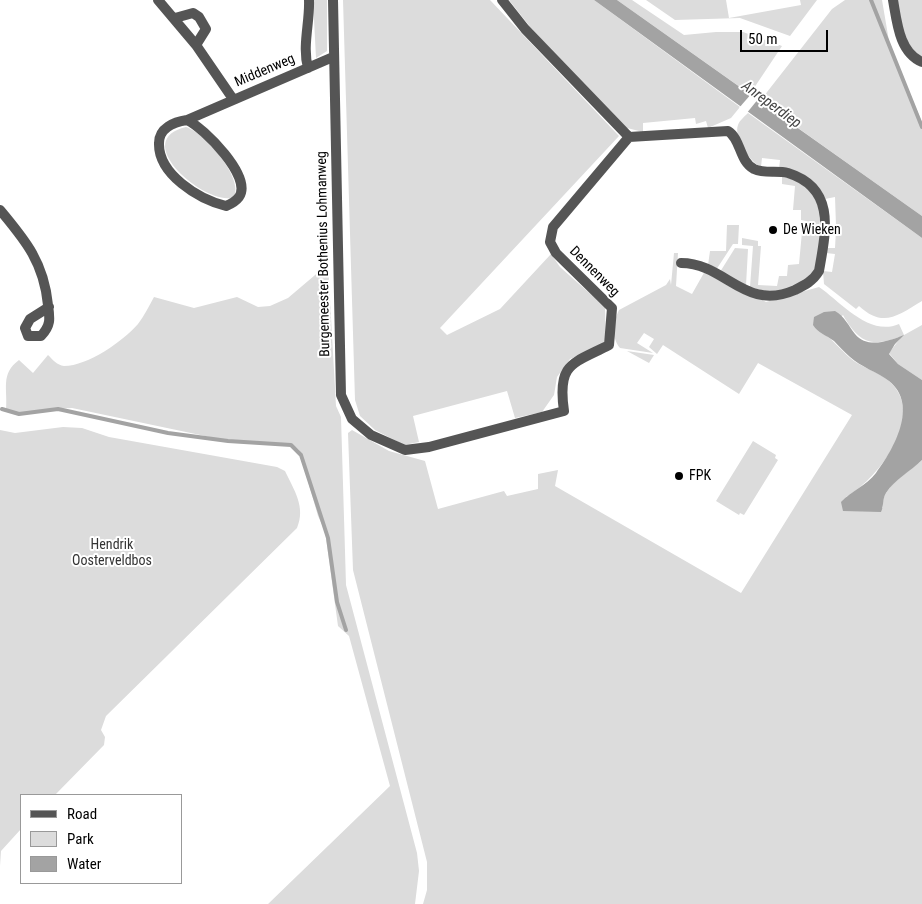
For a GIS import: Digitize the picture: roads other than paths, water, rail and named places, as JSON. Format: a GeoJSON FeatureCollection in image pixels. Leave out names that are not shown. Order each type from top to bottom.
{"type":"FeatureCollection","features":[{"type":"Feature","properties":{"kind":"street","name":"Middenweg"},"geometry":{"type":"LineString","coordinates":[[158,0],[196,45],[233,99]]}},
{"type":"Feature","properties":{"kind":"street","name":"Middenweg"},"geometry":{"type":"LineString","coordinates":[[308,68],[304,55],[310,16],[309,0]]}},
{"type":"Feature","properties":{"kind":"street","name":"Burgemeester Bothenius Lohmanweg"},"geometry":{"type":"LineString","coordinates":[[333,0],[341,395],[352,419],[371,435],[405,450],[429,447]]}},
{"type":"Feature","properties":{"kind":"street"},"geometry":{"type":"LineString","coordinates":[[502,0],[525,29],[628,137],[728,131],[733,134],[746,161],[753,168],[764,171],[786,172],[802,178],[815,188],[822,200],[823,237],[819,271],[814,279],[802,287],[782,295],[765,297],[698,265],[681,263]]}},
{"type":"Feature","properties":{"kind":"street"},"geometry":{"type":"LineString","coordinates":[[893,0],[897,25],[907,51],[913,58],[922,62]]}},
{"type":"Feature","properties":{"kind":"street"},"geometry":{"type":"LineString","coordinates":[[174,18],[193,13],[200,17],[206,29],[196,45]]}},
{"type":"Feature","properties":{"kind":"street","name":"Middenweg"},"geometry":{"type":"LineString","coordinates":[[187,120],[204,130],[217,144],[234,168],[242,188],[240,196],[233,203],[226,206],[205,198],[191,189],[164,164],[159,154],[159,138],[167,127],[176,122],[187,120],[333,57]]}},
{"type":"Feature","properties":{"kind":"street","name":"Dennenweg"},"geometry":{"type":"LineString","coordinates":[[429,447],[564,411],[561,389],[562,377],[572,364],[609,345],[612,308],[556,253],[550,242],[553,227],[628,137]]}},
{"type":"Feature","properties":{"kind":"street"},"geometry":{"type":"LineString","coordinates":[[0,210],[38,260],[47,289],[49,307]]}},
{"type":"Feature","properties":{"kind":"water"},"geometry":{"type":"Polygon","coordinates":[[[594,0],[617,0],[922,216],[922,238],[594,0]]]}},
{"type":"Feature","properties":{"kind":"water"},"geometry":{"type":"Polygon","coordinates":[[[835,311],[860,339],[878,342],[904,335],[889,354],[898,364],[922,380],[922,460],[889,488],[881,512],[843,511],[841,502],[872,478],[890,452],[901,427],[902,402],[898,391],[889,381],[854,361],[834,341],[815,328],[813,325],[814,317],[824,312],[835,311]]]}},
{"type":"Feature","properties":{"kind":"waterway"},"geometry":{"type":"LineString","coordinates":[[871,0],[922,127]]}},
{"type":"Feature","properties":{"kind":"waterway"},"geometry":{"type":"LineString","coordinates":[[2,409],[19,414],[58,409],[168,433],[228,441],[291,445],[301,455],[328,538],[337,602],[346,630]]}},
{"type":"Feature","properties":{"kind":"place","name":"De Wieken"},"geometry":{"type":"Point","coordinates":[773,230]}},
{"type":"Feature","properties":{"kind":"place","name":"FPK"},"geometry":{"type":"Point","coordinates":[679,476]}},
{"type":"Feature","properties":{"kind":"water label","name":"Anreperdiep"},"geometry":{"type":"Point","coordinates":[771,105]}},
{"type":"Feature","properties":{"kind":"park label","name":"Hendrik Oosterveldbos"},"geometry":{"type":"Point","coordinates":[112,554]}}]}
